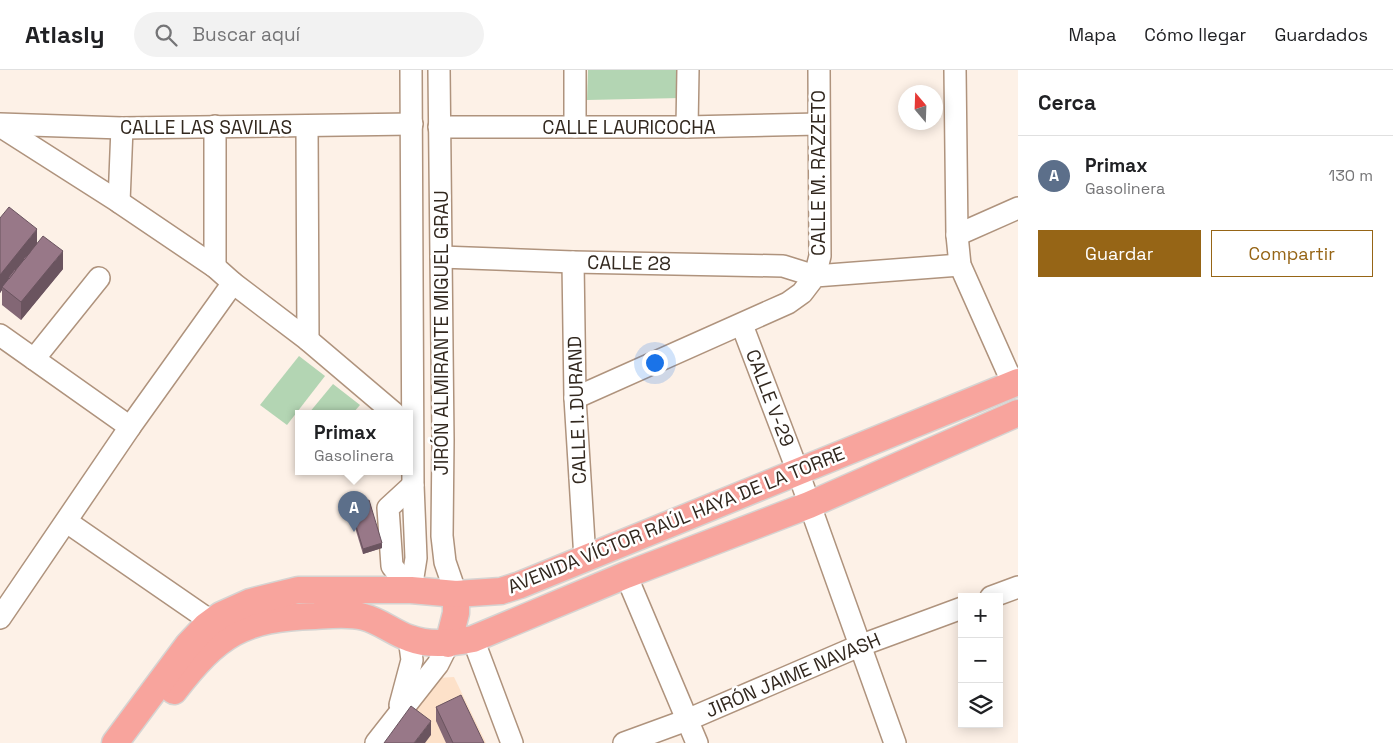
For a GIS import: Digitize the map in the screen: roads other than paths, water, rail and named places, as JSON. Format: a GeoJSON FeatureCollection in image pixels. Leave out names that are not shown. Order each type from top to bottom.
{"type":"FeatureCollection","features":[{"type":"Feature","properties":{"kind":"main road","name":"AVENIDA VÍCTOR RAÚL HAYA DE LA TORRE"},"geometry":{"type":"LineString","coordinates":[[116,743],[188,645],[212,622],[226,612],[250,602],[298,590],[411,590],[456,594],[501,591],[585,559],[1016,383]]}},
{"type":"Feature","properties":{"kind":"main road","name":"AVENIDA VÍCTOR RAÚL HAYA DE LA TORRE"},"geometry":{"type":"LineString","coordinates":[[134,743],[208,650],[244,627],[265,621],[295,617],[343,615],[365,617],[409,638],[427,642],[461,641],[504,627],[626,575],[809,505],[1018,413]]}},
{"type":"Feature","properties":{"kind":"main road"},"geometry":{"type":"LineString","coordinates":[[409,638],[403,626],[400,612],[404,600],[411,590]]}},
{"type":"Feature","properties":{"kind":"main road"},"geometry":{"type":"LineString","coordinates":[[456,594],[456,613],[461,641]]}},
{"type":"Feature","properties":{"kind":"street","name":"JIRÓN ALMIRANTE MIGUEL GRAU"},"geometry":{"type":"LineString","coordinates":[[411,70],[411,410]]}},
{"type":"Feature","properties":{"kind":"street","name":"JIRÓN ALMIRANTE MIGUEL GRAU"},"geometry":{"type":"LineString","coordinates":[[439,70],[443,440],[442,536],[446,562],[456,594]]}},
{"type":"Feature","properties":{"kind":"street"},"geometry":{"type":"LineString","coordinates":[[575,70],[575,127]]}},
{"type":"Feature","properties":{"kind":"street"},"geometry":{"type":"LineString","coordinates":[[687,127],[688,70]]}},
{"type":"Feature","properties":{"kind":"street","name":"CALLE M. RAZZETO"},"geometry":{"type":"LineString","coordinates":[[815,276],[820,256],[818,70]]}},
{"type":"Feature","properties":{"kind":"street"},"geometry":{"type":"LineString","coordinates":[[955,70],[957,235],[960,265],[1016,383]]}},
{"type":"Feature","properties":{"kind":"street","name":"CALLE LAS SAVILAS"},"geometry":{"type":"LineString","coordinates":[[0,125],[122,128],[412,124]]}},
{"type":"Feature","properties":{"kind":"street","name":"CALLE LAURICOCHA"},"geometry":{"type":"LineString","coordinates":[[439,127],[687,127],[819,124]]}},
{"type":"Feature","properties":{"kind":"street"},"geometry":{"type":"LineString","coordinates":[[0,125],[215,267],[308,340],[390,410]]}},
{"type":"Feature","properties":{"kind":"street"},"geometry":{"type":"LineString","coordinates":[[215,126],[215,267]]}},
{"type":"Feature","properties":{"kind":"street"},"geometry":{"type":"LineString","coordinates":[[307,126],[308,340]]}},
{"type":"Feature","properties":{"kind":"street"},"geometry":{"type":"LineString","coordinates":[[119,202],[122,128]]}},
{"type":"Feature","properties":{"kind":"street"},"geometry":{"type":"LineString","coordinates":[[957,235],[1018,208]]}},
{"type":"Feature","properties":{"kind":"street","name":"CALLE 28"},"geometry":{"type":"LineString","coordinates":[[441,257],[573,262],[783,266],[815,276]]}},
{"type":"Feature","properties":{"kind":"street","name":"CALLE I. DURAND"},"geometry":{"type":"LineString","coordinates":[[573,262],[575,398],[585,559]]}},
{"type":"Feature","properties":{"kind":"street"},"geometry":{"type":"LineString","coordinates":[[575,398],[742,325],[795,298],[802,293],[815,276],[960,265]]}},
{"type":"Feature","properties":{"kind":"street"},"geometry":{"type":"LineString","coordinates":[[34,359],[99,278]]}},
{"type":"Feature","properties":{"kind":"street"},"geometry":{"type":"LineString","coordinates":[[0,618],[130,427],[233,283]]}},
{"type":"Feature","properties":{"kind":"street","name":"CALLE V-29"},"geometry":{"type":"LineString","coordinates":[[742,325],[798,472],[895,743]]}},
{"type":"Feature","properties":{"kind":"street"},"geometry":{"type":"LineString","coordinates":[[0,335],[130,427]]}},
{"type":"Feature","properties":{"kind":"street","name":"JIRÓN ALMIRANTE MIGUEL GRAU"},"geometry":{"type":"LineString","coordinates":[[411,590],[416,558],[413,475]]}},
{"type":"Feature","properties":{"kind":"street"},"geometry":{"type":"LineString","coordinates":[[67,522],[212,622]]}},
{"type":"Feature","properties":{"kind":"street"},"geometry":{"type":"LineString","coordinates":[[626,575],[697,743]]}},
{"type":"Feature","properties":{"kind":"street"},"geometry":{"type":"LineString","coordinates":[[1002,593],[1018,587]]}},
{"type":"Feature","properties":{"kind":"street","name":"JIRÓN JAIME NAVASH"},"geometry":{"type":"LineString","coordinates":[[624,743],[687,720],[859,646],[958,609]]}},
{"type":"Feature","properties":{"kind":"street"},"geometry":{"type":"LineString","coordinates":[[396,717],[412,660],[409,638]]}},
{"type":"Feature","properties":{"kind":"street"},"geometry":{"type":"LineString","coordinates":[[376,743],[438,664],[461,641],[512,743]]}},
{"type":"Feature","properties":{"kind":"place","name":"Primax"},"geometry":{"type":"Point","coordinates":[354,532]}}]}
